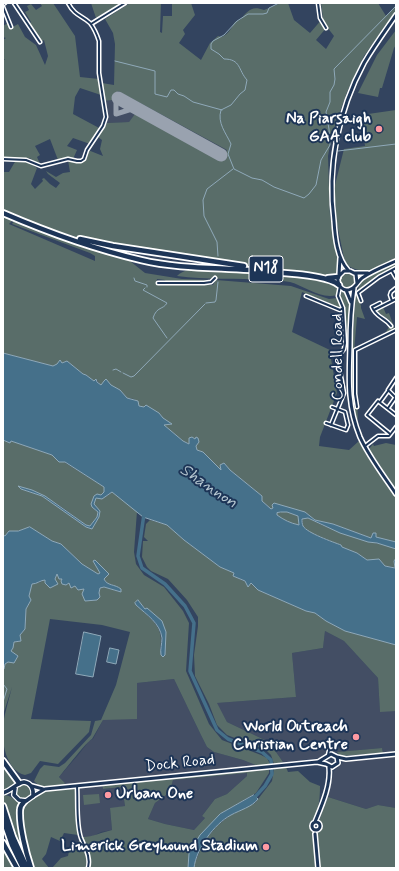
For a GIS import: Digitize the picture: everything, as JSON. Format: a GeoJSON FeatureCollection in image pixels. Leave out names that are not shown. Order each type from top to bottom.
{"type":"FeatureCollection","features":[{"type":"Feature","properties":{"kind":"highway","name":"N18"},"geometry":{"type":"LineString","coordinates":[[3,212],[70,237],[113,246],[207,261],[333,278],[339,277]]}},
{"type":"Feature","properties":{"kind":"highway","name":"N18"},"geometry":{"type":"LineString","coordinates":[[3,212],[72,240],[141,260],[183,266],[253,270],[301,275],[330,280],[339,285]]}},
{"type":"Feature","properties":{"kind":"highway"},"geometry":{"type":"LineString","coordinates":[[3,761],[19,783]]}},
{"type":"Feature","properties":{"kind":"highway"},"geometry":{"type":"LineString","coordinates":[[24,802],[20,808],[20,819],[26,854],[31,868]]}},
{"type":"Feature","properties":{"kind":"highway"},"geometry":{"type":"LineString","coordinates":[[3,806],[13,837],[27,868]]}},
{"type":"Feature","properties":{"kind":"highway"},"geometry":{"type":"LineString","coordinates":[[3,819],[12,845],[23,868]]}},
{"type":"Feature","properties":{"kind":"highway"},"geometry":{"type":"LineString","coordinates":[[3,843],[17,868]]}},
{"type":"Feature","properties":{"kind":"main road"},"geometry":{"type":"LineString","coordinates":[[370,273],[354,273],[348,270],[345,267],[340,255],[335,232],[331,198],[334,157],[340,127],[349,95],[373,48],[395,16]]}},
{"type":"Feature","properties":{"kind":"main road"},"geometry":{"type":"LineString","coordinates":[[340,255],[339,285],[345,289],[351,304]]}},
{"type":"Feature","properties":{"kind":"main road"},"geometry":{"type":"LineString","coordinates":[[351,304],[354,288],[357,283],[370,273],[396,261]]}},
{"type":"Feature","properties":{"kind":"main road"},"geometry":{"type":"LineString","coordinates":[[339,277],[342,272],[348,270]]}},
{"type":"Feature","properties":{"kind":"main road"},"geometry":{"type":"LineString","coordinates":[[354,273],[357,276],[357,283]]}},
{"type":"Feature","properties":{"kind":"main road"},"geometry":{"type":"LineString","coordinates":[[345,289],[354,288]]}},
{"type":"Feature","properties":{"kind":"main road","name":"Condell Road"},"geometry":{"type":"LineString","coordinates":[[351,304],[348,387],[352,410],[356,425],[365,446],[396,494]]}},
{"type":"Feature","properties":{"kind":"main road"},"geometry":{"type":"LineString","coordinates":[[330,774],[329,767],[325,760],[327,756],[332,754],[346,759]]}},
{"type":"Feature","properties":{"kind":"main road"},"geometry":{"type":"LineString","coordinates":[[315,834],[320,825],[317,822],[317,817],[328,786],[330,774],[338,762],[346,759],[396,754]]}},
{"type":"Feature","properties":{"kind":"main road","name":"Dock Road"},"geometry":{"type":"LineString","coordinates":[[317,762],[327,756]]}},
{"type":"Feature","properties":{"kind":"main road"},"geometry":{"type":"LineString","coordinates":[[338,757],[338,762]]}},
{"type":"Feature","properties":{"kind":"main road","name":"Dock Road"},"geometry":{"type":"LineString","coordinates":[[32,786],[45,789],[317,762],[326,764]]}},
{"type":"Feature","properties":{"kind":"main road"},"geometry":{"type":"LineString","coordinates":[[329,767],[334,766]]}},
{"type":"Feature","properties":{"kind":"main road"},"geometry":{"type":"LineString","coordinates":[[27,782],[32,786],[34,792],[33,796],[24,802],[3,793],[15,788],[19,783],[27,782]]}},
{"type":"Feature","properties":{"kind":"main road"},"geometry":{"type":"LineString","coordinates":[[15,788],[15,797]]}},
{"type":"Feature","properties":{"kind":"main road","name":"Dock Road"},"geometry":{"type":"LineString","coordinates":[[33,796],[45,789]]}},
{"type":"Feature","properties":{"kind":"main road"},"geometry":{"type":"LineString","coordinates":[[317,822],[312,825],[315,834],[318,868]]}},
{"type":"Feature","properties":{"kind":"main road"},"geometry":{"type":"LineString","coordinates":[[314,830],[318,829]]}},
{"type":"Feature","properties":{"kind":"street"},"geometry":{"type":"LineString","coordinates":[[14,3],[40,42]]}},
{"type":"Feature","properties":{"kind":"street"},"geometry":{"type":"LineString","coordinates":[[3,159],[26,160],[41,166],[68,159],[77,161],[84,159],[87,150],[104,126],[106,117],[99,73],[99,41],[91,24],[74,12],[68,3]]}},
{"type":"Feature","properties":{"kind":"street"},"geometry":{"type":"LineString","coordinates":[[91,24],[126,3]]}},
{"type":"Feature","properties":{"kind":"street"},"geometry":{"type":"LineString","coordinates":[[318,3],[320,18],[326,28]]}},
{"type":"Feature","properties":{"kind":"street"},"geometry":{"type":"LineString","coordinates":[[4,5],[12,27]]}},
{"type":"Feature","properties":{"kind":"street"},"geometry":{"type":"LineString","coordinates":[[362,301],[359,292],[379,277],[396,268]]}},
{"type":"Feature","properties":{"kind":"street"},"geometry":{"type":"LineString","coordinates":[[392,271],[396,278]]}},
{"type":"Feature","properties":{"kind":"street"},"geometry":{"type":"LineString","coordinates":[[158,283],[204,283],[211,282],[215,278]]}},
{"type":"Feature","properties":{"kind":"street"},"geometry":{"type":"LineString","coordinates":[[338,356],[344,349],[345,343],[343,308],[338,296],[339,285]]}},
{"type":"Feature","properties":{"kind":"street"},"geometry":{"type":"LineString","coordinates":[[392,301],[390,293],[396,288]]}},
{"type":"Feature","properties":{"kind":"street"},"geometry":{"type":"LineString","coordinates":[[339,292],[345,289]]}},
{"type":"Feature","properties":{"kind":"street"},"geometry":{"type":"LineString","coordinates":[[306,296],[340,310],[343,308]]}},
{"type":"Feature","properties":{"kind":"street"},"geometry":{"type":"LineString","coordinates":[[373,310],[396,299]]}},
{"type":"Feature","properties":{"kind":"street"},"geometry":{"type":"LineString","coordinates":[[373,310],[372,307],[380,303]]}},
{"type":"Feature","properties":{"kind":"street"},"geometry":{"type":"LineString","coordinates":[[373,310],[375,314],[388,322],[390,326]]}},
{"type":"Feature","properties":{"kind":"street"},"geometry":{"type":"LineString","coordinates":[[357,407],[355,394],[356,350],[396,330]]}},
{"type":"Feature","properties":{"kind":"street"},"geometry":{"type":"LineString","coordinates":[[331,425],[344,393],[338,360]]}},
{"type":"Feature","properties":{"kind":"street"},"geometry":{"type":"LineString","coordinates":[[389,433],[367,415],[377,402],[380,402],[396,378]]}},
{"type":"Feature","properties":{"kind":"street"},"geometry":{"type":"LineString","coordinates":[[388,391],[396,398],[388,408]]}},
{"type":"Feature","properties":{"kind":"street"},"geometry":{"type":"LineString","coordinates":[[380,402],[396,414]]}},
{"type":"Feature","properties":{"kind":"street"},"geometry":{"type":"LineString","coordinates":[[332,407],[345,412],[352,410]]}},
{"type":"Feature","properties":{"kind":"street"},"geometry":{"type":"LineString","coordinates":[[326,423],[346,430],[348,425],[345,412]]}},
{"type":"Feature","properties":{"kind":"street"},"geometry":{"type":"LineString","coordinates":[[365,446],[378,436],[389,436],[396,427]]}},
{"type":"Feature","properties":{"kind":"street"},"geometry":{"type":"LineString","coordinates":[[327,756],[330,746],[332,754]]}},
{"type":"Feature","properties":{"kind":"street"},"geometry":{"type":"LineString","coordinates":[[77,786],[79,831],[89,861],[88,868]]}},
{"type":"Feature","properties":{"kind":"shaded area"},"geometry":{"type":"Polygon","coordinates":[[[118,91],[227,150],[222,161],[136,114],[129,122],[107,123],[107,112],[104,101],[113,100],[118,91]]]}},
{"type":"Feature","properties":{"kind":"shaded area"},"geometry":{"type":"Polygon","coordinates":[[[325,631],[344,641],[378,678],[380,711],[396,711],[396,752],[383,753],[382,748],[327,753],[321,758],[283,762],[269,742],[227,722],[216,703],[296,697],[292,653],[323,648],[325,631]]]}},
{"type":"Feature","properties":{"kind":"shaded area"},"geometry":{"type":"Polygon","coordinates":[[[174,679],[207,747],[214,752],[258,766],[64,785],[65,783],[59,777],[89,741],[93,739],[103,720],[137,683],[174,679]]]}},
{"type":"Feature","properties":{"kind":"shaded area"},"geometry":{"type":"Polygon","coordinates":[[[396,756],[396,808],[378,805],[366,809],[328,797],[334,771],[343,762],[396,756]]]}},
{"type":"Feature","properties":{"kind":"shaded area"},"geometry":{"type":"Polygon","coordinates":[[[247,773],[247,776],[227,794],[215,799],[202,816],[205,818],[194,830],[148,819],[155,803],[170,791],[173,780],[247,773]]]}},
{"type":"Feature","properties":{"kind":"shaded area"},"geometry":{"type":"Polygon","coordinates":[[[102,785],[103,789],[122,787],[125,806],[110,809],[112,830],[101,832],[91,837],[83,837],[80,834],[79,791],[81,788],[102,785]]]}},
{"type":"Feature","properties":{"kind":"green space"},"geometry":{"type":"Polygon","coordinates":[[[40,3],[53,3],[75,36],[80,77],[99,79],[101,95],[80,88],[75,97],[73,114],[101,129],[90,144],[73,138],[67,146],[77,150],[73,159],[68,157],[58,160],[50,139],[35,146],[40,155],[37,157],[40,164],[33,162],[30,158],[23,159],[3,157],[3,60],[5,60],[3,58],[3,40],[6,38],[3,37],[3,26],[8,23],[11,28],[18,24],[25,37],[36,45],[45,65],[48,56],[44,40],[39,43],[27,25],[31,22],[25,12],[29,10],[27,6],[31,4],[36,10],[42,6],[40,3]]]}},
{"type":"Feature","properties":{"kind":"green space"},"geometry":{"type":"Polygon","coordinates":[[[91,3],[122,3],[96,18],[91,3]]]}},
{"type":"Feature","properties":{"kind":"green space"},"geometry":{"type":"Polygon","coordinates":[[[130,3],[161,3],[160,32],[162,33],[163,16],[172,16],[172,3],[191,3],[195,15],[183,30],[185,34],[179,43],[201,60],[210,43],[218,36],[222,37],[226,34],[235,22],[240,20],[250,10],[256,8],[264,10],[281,3],[288,3],[294,20],[310,33],[323,18],[321,3],[378,3],[386,16],[396,5],[396,11],[364,56],[347,92],[332,134],[328,156],[330,216],[339,263],[336,273],[330,277],[231,264],[83,239],[48,228],[3,209],[3,172],[9,172],[16,160],[30,163],[37,168],[31,184],[35,189],[44,178],[56,188],[60,183],[46,171],[56,177],[63,173],[70,172],[68,160],[76,163],[84,161],[88,150],[103,156],[100,149],[102,140],[98,137],[107,123],[129,122],[135,114],[222,161],[227,150],[118,91],[113,100],[104,101],[102,83],[114,85],[115,44],[113,33],[105,19],[130,3]],[[327,27],[316,40],[326,49],[334,36],[327,27]]]}},
{"type":"Feature","properties":{"kind":"green space"},"geometry":{"type":"Polygon","coordinates":[[[396,30],[396,45],[378,97],[358,93],[377,55],[396,30]]]}},
{"type":"Feature","properties":{"kind":"green space"},"geometry":{"type":"Polygon","coordinates":[[[396,110],[396,259],[372,270],[366,271],[354,269],[347,265],[344,258],[337,224],[334,189],[344,149],[365,146],[361,115],[396,110]]]}},
{"type":"Feature","properties":{"kind":"green space"},"geometry":{"type":"Polygon","coordinates":[[[3,214],[130,261],[145,273],[182,279],[213,280],[204,283],[190,283],[166,282],[165,280],[157,279],[156,285],[213,285],[216,280],[291,286],[329,299],[337,298],[342,307],[340,308],[302,292],[292,332],[332,351],[332,353],[336,355],[344,349],[346,336],[345,316],[340,297],[342,291],[347,294],[350,299],[348,347],[340,356],[331,359],[337,393],[320,437],[319,446],[349,450],[359,441],[367,456],[396,498],[396,542],[376,537],[373,533],[371,538],[333,524],[315,520],[305,512],[271,509],[262,501],[262,496],[230,470],[224,463],[222,471],[203,452],[197,450],[196,439],[194,438],[190,444],[183,441],[164,425],[163,419],[158,412],[142,408],[134,399],[127,398],[120,390],[111,386],[109,383],[101,386],[96,379],[94,381],[67,361],[53,366],[3,353],[3,214]],[[13,220],[9,224],[95,261],[95,256],[90,253],[12,224],[14,221],[13,220]]]}},
{"type":"Feature","properties":{"kind":"green space"},"geometry":{"type":"Polygon","coordinates":[[[396,262],[396,266],[365,287],[364,285],[357,292],[365,319],[357,317],[354,352],[358,420],[354,412],[351,391],[355,295],[365,278],[396,262]]]}},
{"type":"Feature","properties":{"kind":"green space"},"geometry":{"type":"Polygon","coordinates":[[[191,269],[219,269],[281,274],[332,282],[335,284],[338,291],[337,295],[325,296],[290,282],[275,280],[177,276],[191,269]]]}},
{"type":"Feature","properties":{"kind":"green space"},"geometry":{"type":"Polygon","coordinates":[[[344,272],[350,272],[355,277],[353,286],[350,288],[344,288],[339,283],[339,277],[344,272]]]}},
{"type":"Feature","properties":{"kind":"green space"},"geometry":{"type":"Polygon","coordinates":[[[383,307],[386,314],[389,313],[395,330],[388,333],[386,332],[389,327],[393,327],[390,323],[391,321],[376,311],[383,307]]]}},
{"type":"Feature","properties":{"kind":"green space"},"geometry":{"type":"Polygon","coordinates":[[[3,440],[10,443],[11,441],[52,455],[59,462],[64,462],[104,487],[104,492],[101,495],[97,494],[94,503],[96,498],[107,496],[112,492],[137,511],[134,552],[136,564],[144,575],[164,587],[183,611],[189,623],[186,671],[209,724],[222,740],[267,758],[270,764],[258,766],[214,752],[207,747],[174,679],[137,683],[137,719],[103,720],[92,739],[59,777],[65,783],[64,785],[42,788],[34,781],[40,769],[44,765],[59,767],[65,763],[91,735],[95,721],[101,720],[116,685],[130,632],[102,625],[50,619],[31,719],[91,721],[89,732],[58,764],[40,761],[31,773],[25,775],[13,768],[6,754],[3,739],[3,724],[12,687],[3,715],[3,669],[5,664],[8,662],[14,642],[19,642],[20,635],[25,629],[26,609],[31,600],[29,596],[32,584],[41,582],[42,580],[55,579],[57,574],[62,579],[62,584],[66,585],[70,583],[84,589],[85,601],[97,600],[100,597],[100,588],[104,587],[120,592],[113,585],[107,584],[93,561],[100,573],[98,574],[82,564],[61,544],[52,541],[30,527],[18,531],[9,531],[5,536],[3,535],[3,440]],[[19,487],[42,496],[86,527],[92,529],[100,511],[93,504],[92,507],[98,512],[97,517],[90,526],[86,525],[46,497],[28,489],[19,487]],[[135,603],[152,619],[159,629],[161,641],[160,649],[165,655],[166,632],[141,604],[135,603]]]}},
{"type":"Feature","properties":{"kind":"green space"},"geometry":{"type":"Polygon","coordinates":[[[386,443],[396,445],[396,490],[369,449],[373,444],[374,446],[386,443]]]}},
{"type":"Feature","properties":{"kind":"green space"},"geometry":{"type":"Polygon","coordinates":[[[287,512],[298,516],[299,525],[287,521],[277,515],[277,513],[287,512]]]}},
{"type":"Feature","properties":{"kind":"green space"},"geometry":{"type":"Polygon","coordinates":[[[308,518],[344,534],[396,549],[396,558],[394,561],[396,568],[385,566],[379,559],[367,560],[357,553],[309,532],[303,526],[302,519],[308,518]]]}},
{"type":"Feature","properties":{"kind":"green space"},"geometry":{"type":"Polygon","coordinates":[[[150,520],[167,525],[220,567],[234,573],[233,576],[246,582],[248,587],[250,583],[258,590],[306,611],[315,613],[326,621],[345,631],[396,645],[396,711],[380,712],[378,678],[344,641],[325,631],[323,648],[292,653],[296,697],[217,703],[227,722],[269,742],[283,762],[274,764],[271,755],[266,750],[227,735],[217,725],[209,704],[195,676],[194,655],[198,617],[187,600],[168,579],[151,571],[147,567],[142,557],[143,541],[148,541],[144,537],[146,524],[150,520]]]}},
{"type":"Feature","properties":{"kind":"green space"},"geometry":{"type":"Polygon","coordinates":[[[382,748],[383,753],[340,756],[337,752],[382,748]]]}},
{"type":"Feature","properties":{"kind":"green space"},"geometry":{"type":"Polygon","coordinates":[[[3,763],[17,782],[7,790],[3,790],[3,763]]]}},
{"type":"Feature","properties":{"kind":"green space"},"geometry":{"type":"Polygon","coordinates":[[[286,767],[288,772],[298,771],[310,782],[320,786],[317,811],[309,824],[318,833],[322,827],[319,821],[328,797],[366,809],[378,805],[396,808],[396,868],[194,868],[195,862],[205,840],[217,826],[229,816],[255,803],[272,781],[274,769],[286,767]]]}},
{"type":"Feature","properties":{"kind":"green space"},"geometry":{"type":"Polygon","coordinates":[[[269,770],[269,773],[256,793],[220,814],[189,853],[188,868],[89,868],[89,856],[83,837],[112,830],[110,808],[125,806],[122,787],[103,789],[102,785],[269,770]],[[247,773],[173,780],[170,791],[155,803],[148,819],[194,830],[205,818],[202,816],[215,799],[227,794],[247,776],[247,773]]]}},
{"type":"Feature","properties":{"kind":"green space"},"geometry":{"type":"Polygon","coordinates":[[[23,784],[29,786],[31,792],[29,798],[23,800],[17,798],[15,792],[17,786],[23,784]]]}},
{"type":"Feature","properties":{"kind":"green space"},"geometry":{"type":"Polygon","coordinates":[[[73,788],[76,790],[78,835],[64,833],[60,841],[51,837],[46,854],[42,859],[49,868],[33,868],[26,845],[21,808],[36,796],[46,792],[73,788]]]}},
{"type":"Feature","properties":{"kind":"green space"},"geometry":{"type":"Polygon","coordinates":[[[99,794],[100,803],[84,805],[83,795],[99,794]]]}},
{"type":"Feature","properties":{"kind":"green space"},"geometry":{"type":"Polygon","coordinates":[[[3,795],[6,795],[21,803],[18,808],[29,868],[16,841],[3,801],[3,795]]]}},
{"type":"Feature","properties":{"kind":"green space"},"geometry":{"type":"Polygon","coordinates":[[[80,840],[87,857],[87,868],[52,868],[61,858],[68,856],[69,851],[80,840]]]}},
{"type":"Feature","properties":{"kind":"green space"},"geometry":{"type":"Polygon","coordinates":[[[3,845],[16,868],[3,868],[3,845]]]}},
{"type":"Feature","properties":{"kind":"water","name":"Shannon"},"geometry":{"type":"Polygon","coordinates":[[[3,353],[53,366],[60,360],[62,363],[67,361],[94,381],[96,379],[101,385],[106,379],[111,385],[120,390],[127,398],[138,401],[139,406],[144,407],[146,405],[159,413],[163,418],[172,424],[164,425],[183,441],[189,444],[189,438],[198,438],[199,442],[196,446],[197,450],[203,452],[221,470],[220,465],[224,463],[230,470],[262,496],[262,501],[271,509],[273,508],[272,505],[274,503],[305,512],[315,520],[333,524],[371,538],[373,533],[376,533],[376,537],[396,542],[396,549],[340,533],[308,518],[302,519],[305,529],[357,553],[367,560],[379,559],[385,566],[395,568],[394,561],[396,558],[396,645],[345,631],[326,621],[315,613],[306,611],[258,590],[251,583],[248,587],[245,581],[233,576],[234,573],[220,567],[167,525],[143,517],[112,492],[102,499],[96,498],[94,504],[100,511],[99,517],[92,529],[86,527],[42,496],[21,489],[18,486],[45,496],[86,525],[90,526],[97,517],[98,512],[92,507],[91,504],[94,496],[97,494],[101,495],[104,492],[104,487],[65,462],[59,462],[52,455],[11,441],[10,443],[3,440],[3,353]],[[287,512],[277,513],[277,515],[287,521],[299,525],[298,516],[287,512]]]}},
{"type":"Feature","properties":{"kind":"water"},"geometry":{"type":"Polygon","coordinates":[[[30,527],[52,541],[61,544],[82,564],[98,574],[100,573],[93,561],[95,560],[109,574],[104,579],[105,581],[121,589],[121,592],[104,587],[100,588],[100,597],[97,600],[85,601],[82,594],[84,589],[78,590],[75,586],[71,588],[69,583],[66,585],[62,584],[62,579],[59,579],[57,574],[55,579],[58,584],[50,588],[45,583],[45,580],[32,584],[29,596],[31,600],[26,609],[25,629],[20,635],[21,641],[14,642],[11,651],[18,656],[14,663],[8,662],[5,664],[3,669],[3,535],[5,536],[9,531],[18,531],[30,527]]]}},
{"type":"Feature","properties":{"kind":"water"},"geometry":{"type":"Polygon","coordinates":[[[138,600],[145,609],[147,608],[162,621],[166,632],[165,655],[163,657],[161,655],[162,638],[159,628],[136,605],[135,603],[138,600]]]}},
{"type":"Feature","properties":{"kind":"water"},"geometry":{"type":"Polygon","coordinates":[[[84,632],[101,636],[93,677],[76,674],[84,632]]]}},
{"type":"Feature","properties":{"kind":"water"},"geometry":{"type":"Polygon","coordinates":[[[110,648],[119,650],[116,664],[107,662],[110,648]]]}},
{"type":"Feature","properties":{"kind":"water"},"geometry":{"type":"Polygon","coordinates":[[[254,795],[258,799],[255,802],[218,824],[202,845],[195,861],[194,868],[188,868],[189,853],[200,835],[220,814],[254,795]]]}},
{"type":"Feature","properties":{"kind":"waterway"},"geometry":{"type":"LineString","coordinates":[[279,3],[269,8],[267,13],[248,14],[237,21],[224,35],[213,41],[211,44],[211,49],[224,59],[234,61],[247,80],[245,90],[231,105],[221,110],[220,115],[221,124],[231,144],[228,154],[234,169],[252,178],[262,180],[274,187],[304,198],[316,185],[321,160],[330,145],[326,112],[330,102],[330,92],[334,85],[334,69],[395,7]]}},
{"type":"Feature","properties":{"kind":"waterway"},"geometry":{"type":"LineString","coordinates":[[115,61],[155,71],[155,94],[167,97],[171,90],[174,90],[178,94],[193,102],[222,110]]}},
{"type":"Feature","properties":{"kind":"waterway"},"geometry":{"type":"LineString","coordinates":[[338,151],[396,144]]}},
{"type":"Feature","properties":{"kind":"waterway"},"geometry":{"type":"LineString","coordinates":[[218,256],[217,242],[204,216],[203,200],[207,189],[233,169]]}},
{"type":"Feature","properties":{"kind":"waterway"},"geometry":{"type":"LineString","coordinates":[[134,278],[135,281],[147,285],[147,287]]}},
{"type":"Feature","properties":{"kind":"waterway"},"geometry":{"type":"LineString","coordinates":[[206,303],[215,302],[218,282]]}},
{"type":"Feature","properties":{"kind":"waterway"},"geometry":{"type":"LineString","coordinates":[[145,288],[143,290],[167,303],[156,312],[153,318],[167,338]]}},
{"type":"Feature","properties":{"kind":"waterway"},"geometry":{"type":"LineString","coordinates":[[123,373],[131,377],[134,376],[205,304]]}},
{"type":"Feature","properties":{"kind":"waterway"},"geometry":{"type":"LineString","coordinates":[[113,370],[116,369],[121,372]]}},
{"type":"Feature","properties":{"kind":"waterway"},"geometry":{"type":"LineString","coordinates":[[144,514],[138,556],[142,568],[165,584],[185,606],[194,623],[190,671],[217,730],[228,739],[262,752],[271,760],[272,774],[265,786],[253,799]]}},
{"type":"Feature","properties":{"kind":"waterway"},"geometry":{"type":"LineString","coordinates":[[3,684],[7,689],[3,702]]}},
{"type":"Feature","properties":{"kind":"taxiway"},"geometry":{"type":"LineString","coordinates":[[118,98],[116,101],[116,114],[135,108]]}},
{"type":"Feature","properties":{"kind":"runway"},"geometry":{"type":"LineString","coordinates":[[118,98],[221,155]]}},
{"type":"Feature","properties":{"kind":"place","name":"Na Piarsaigh GAA club"},"geometry":{"type":"Point","coordinates":[379,129]}},
{"type":"Feature","properties":{"kind":"place","name":"World Outreach Christian Centre"},"geometry":{"type":"Point","coordinates":[356,737]}},
{"type":"Feature","properties":{"kind":"place","name":"Urban One"},"geometry":{"type":"Point","coordinates":[108,795]}},
{"type":"Feature","properties":{"kind":"place","name":"Limerick Greyhound Stadium"},"geometry":{"type":"Point","coordinates":[266,847]}}]}
